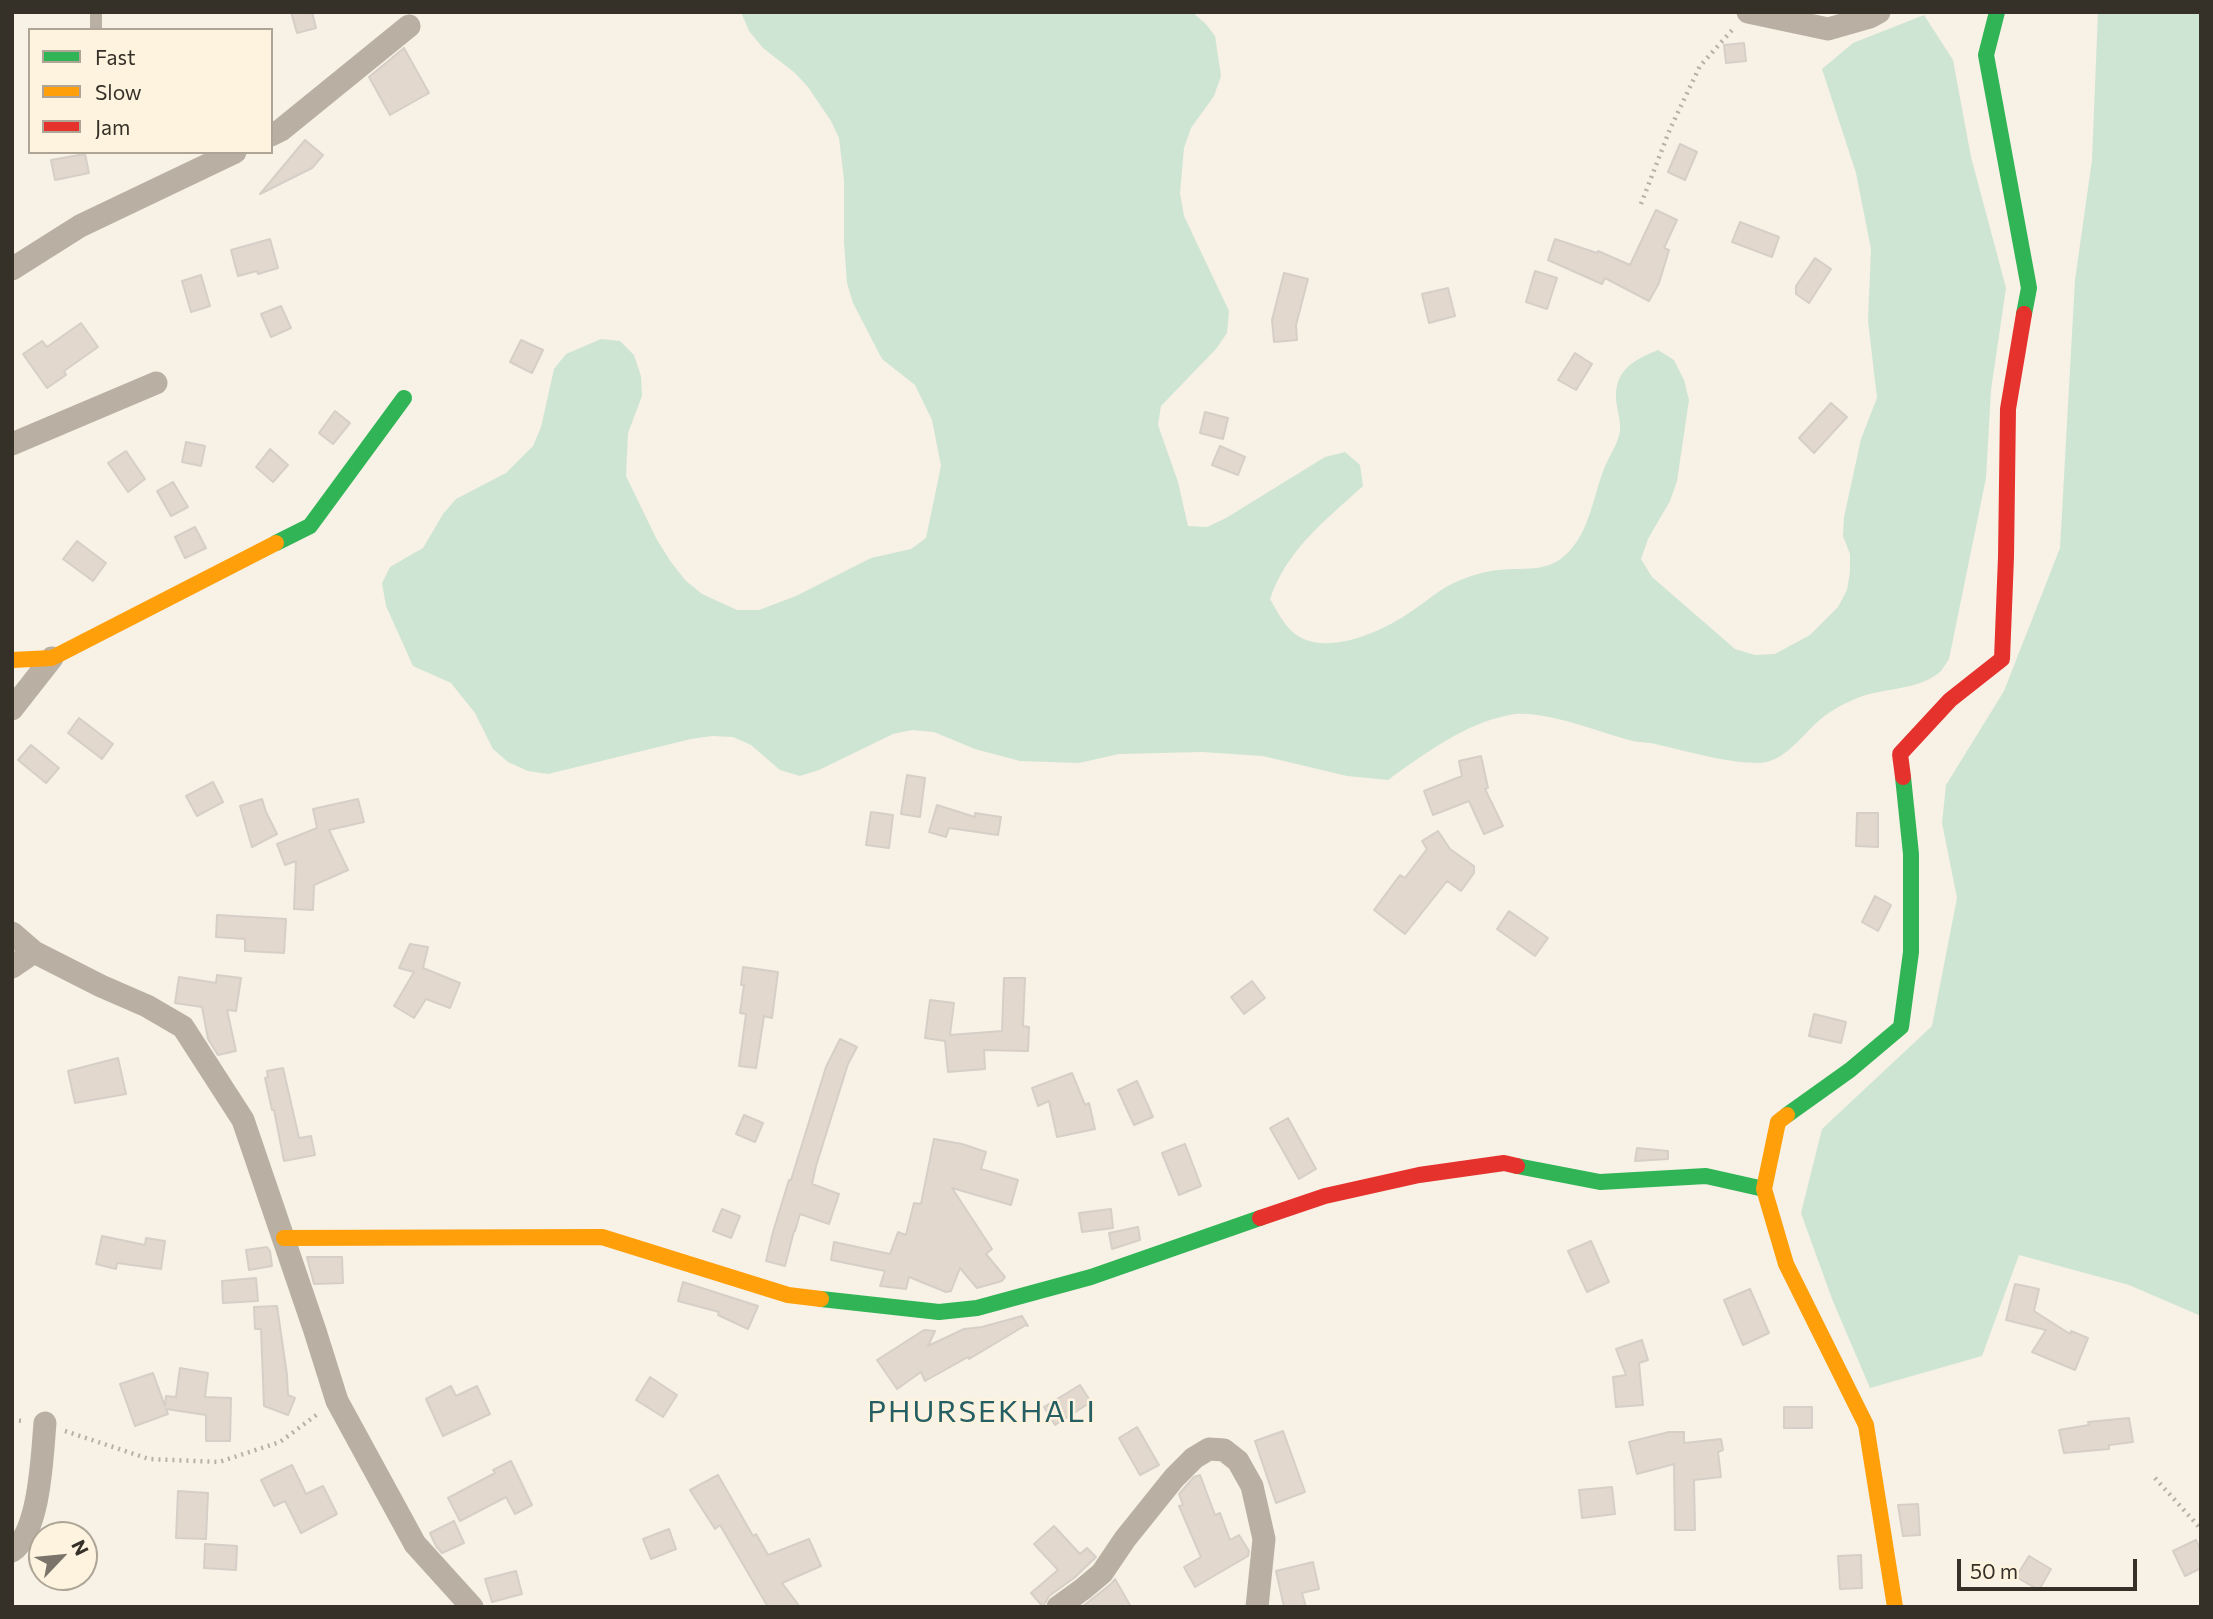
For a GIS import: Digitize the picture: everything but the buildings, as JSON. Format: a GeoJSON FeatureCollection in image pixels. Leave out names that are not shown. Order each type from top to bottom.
{"type":"FeatureCollection","features":[{"type":"Feature","properties":{"kind":"street"},"geometry":{"type":"LineString","coordinates":[[1748,12],[1828,29],[1879,12]]}},
{"type":"Feature","properties":{"kind":"street"},"geometry":{"type":"LineString","coordinates":[[1895,1607],[1866,1425],[1786,1264],[1764,1189],[1778,1122],[1850,1070],[1900,1027],[1911,952],[1911,854],[1900,754],[1950,700],[2002,659],[2008,409],[2029,288],[1986,55],[1997,12]]}},
{"type":"Feature","properties":{"kind":"street"},"geometry":{"type":"LineString","coordinates":[[273,134],[409,26]]}},
{"type":"Feature","properties":{"kind":"street"},"geometry":{"type":"LineString","coordinates":[[12,270],[80,226],[231,154]]}},
{"type":"Feature","properties":{"kind":"street"},"geometry":{"type":"LineString","coordinates":[[12,444],[156,383]]}},
{"type":"Feature","properties":{"kind":"street"},"geometry":{"type":"LineString","coordinates":[[12,660],[52,658],[310,526],[404,398]]}},
{"type":"Feature","properties":{"kind":"street"},"geometry":{"type":"LineString","coordinates":[[12,709],[52,658]]}},
{"type":"Feature","properties":{"kind":"street"},"geometry":{"type":"LineString","coordinates":[[12,933],[34,951],[147,1006],[183,1027],[243,1120],[337,1401],[415,1544],[472,1607]]}},
{"type":"Feature","properties":{"kind":"street"},"geometry":{"type":"LineString","coordinates":[[12,967],[34,951]]}},
{"type":"Feature","properties":{"kind":"street"},"geometry":{"type":"LineString","coordinates":[[284,1238],[602,1237],[788,1295],[939,1312],[977,1308],[1091,1277],[1325,1196],[1419,1175],[1504,1163],[1600,1182],[1706,1175],[1764,1189]]}},
{"type":"Feature","properties":{"kind":"street"},"geometry":{"type":"LineString","coordinates":[[12,1551],[18,1547],[32,1521],[45,1423]]}},
{"type":"Feature","properties":{"kind":"street"},"geometry":{"type":"LineString","coordinates":[[1058,1607],[1102,1573],[1125,1539],[1174,1478],[1194,1458],[1209,1449],[1224,1450],[1238,1461],[1252,1486],[1264,1539],[1257,1607]]}},
{"type":"Feature","properties":{"kind":"path"},"geometry":{"type":"LineString","coordinates":[[1641,204],[1670,129],[1700,65],[1748,12]]}},
{"type":"Feature","properties":{"kind":"path"},"geometry":{"type":"LineString","coordinates":[[12,1420],[45,1423],[149,1460],[219,1462],[280,1442],[337,1401]]}},
{"type":"Feature","properties":{"kind":"path"},"geometry":{"type":"LineString","coordinates":[[2155,1478],[2201,1529]]}},
{"type":"Feature","properties":{"kind":"green space"},"geometry":{"type":"Polygon","coordinates":[[[741,12],[1192,12],[1215,36],[1221,76],[1214,96],[1191,128],[1184,148],[1180,193],[1184,216],[1229,311],[1227,333],[1216,349],[1161,406],[1158,425],[1178,482],[1188,526],[1207,527],[1325,457],[1345,452],[1360,465],[1363,486],[1297,550],[1277,581],[1270,599],[1287,626],[1295,634],[1308,640],[1337,642],[1369,634],[1384,628],[1463,579],[1494,571],[1539,568],[1564,556],[1583,530],[1604,469],[1618,440],[1620,425],[1616,393],[1620,377],[1630,365],[1658,350],[1674,360],[1684,380],[1689,400],[1677,481],[1641,559],[1652,577],[1735,649],[1755,655],[1775,654],[1810,635],[1838,607],[1847,590],[1850,554],[1843,536],[1844,517],[1861,439],[1877,398],[1868,321],[1871,249],[1856,173],[1822,69],[1853,43],[1924,15],[1953,60],[1971,157],[2006,288],[1991,390],[1986,478],[1949,659],[1940,672],[1919,684],[1869,694],[1840,706],[1822,718],[1778,758],[1759,763],[1722,759],[1633,741],[1571,722],[1522,714],[1492,719],[1476,725],[1430,750],[1388,780],[1347,776],[1263,756],[1202,752],[1119,754],[1079,763],[1020,761],[975,749],[934,732],[912,730],[893,734],[819,770],[800,776],[780,770],[751,745],[733,737],[691,739],[548,774],[528,771],[508,762],[493,749],[475,713],[451,683],[413,666],[386,606],[382,583],[390,567],[423,548],[443,514],[456,499],[506,473],[533,446],[541,427],[554,369],[566,354],[601,339],[620,341],[634,355],[641,376],[642,396],[628,433],[626,476],[657,540],[671,562],[685,580],[702,594],[737,610],[759,610],[796,596],[871,558],[911,549],[926,538],[941,466],[932,420],[915,385],[882,359],[853,303],[847,283],[844,180],[839,138],[808,87],[763,48],[749,31],[741,12]]]}},
{"type":"Feature","properties":{"kind":"green space"},"geometry":{"type":"Polygon","coordinates":[[[2098,12],[2201,12],[2201,1316],[2129,1285],[2019,1255],[1982,1356],[1870,1388],[1832,1299],[1801,1213],[1822,1129],[1932,1026],[1957,898],[1942,823],[1946,785],[2004,691],[2060,548],[2075,280],[2092,160],[2098,12]]]}},
{"type":"Feature","properties":{"kind":"traffic: fast"},"geometry":{"type":"LineString","coordinates":[[1997,12],[1986,55],[2029,288],[2024,314]]}},
{"type":"Feature","properties":{"kind":"traffic: fast"},"geometry":{"type":"LineString","coordinates":[[276,543],[310,526],[404,398]]}},
{"type":"Feature","properties":{"kind":"traffic: fast"},"geometry":{"type":"LineString","coordinates":[[1787,1115],[1850,1070],[1901,1027],[1911,952],[1911,854],[1903,777]]}},
{"type":"Feature","properties":{"kind":"traffic: fast"},"geometry":{"type":"LineString","coordinates":[[1517,1166],[1600,1182],[1706,1176],[1764,1189]]}},
{"type":"Feature","properties":{"kind":"traffic: fast"},"geometry":{"type":"LineString","coordinates":[[821,1299],[939,1312],[977,1308],[1091,1277],[1260,1218]]}},
{"type":"Feature","properties":{"kind":"traffic: slow"},"geometry":{"type":"LineString","coordinates":[[12,660],[52,658],[276,543]]}},
{"type":"Feature","properties":{"kind":"traffic: slow"},"geometry":{"type":"LineString","coordinates":[[1787,1115],[1778,1122],[1764,1189],[1786,1264],[1866,1425],[1895,1607]]}},
{"type":"Feature","properties":{"kind":"traffic: slow"},"geometry":{"type":"LineString","coordinates":[[284,1238],[602,1237],[788,1295],[821,1299]]}},
{"type":"Feature","properties":{"kind":"traffic: jam"},"geometry":{"type":"LineString","coordinates":[[1903,777],[1900,754],[1950,700],[2002,659],[2008,409],[2024,314]]}},
{"type":"Feature","properties":{"kind":"traffic: jam"},"geometry":{"type":"LineString","coordinates":[[1260,1218],[1325,1196],[1419,1175],[1504,1163],[1517,1166]]}},
{"type":"Feature","properties":{"kind":"district","name":"PHURSEKHALI"},"geometry":{"type":"Point","coordinates":[982,1412]}}]}
